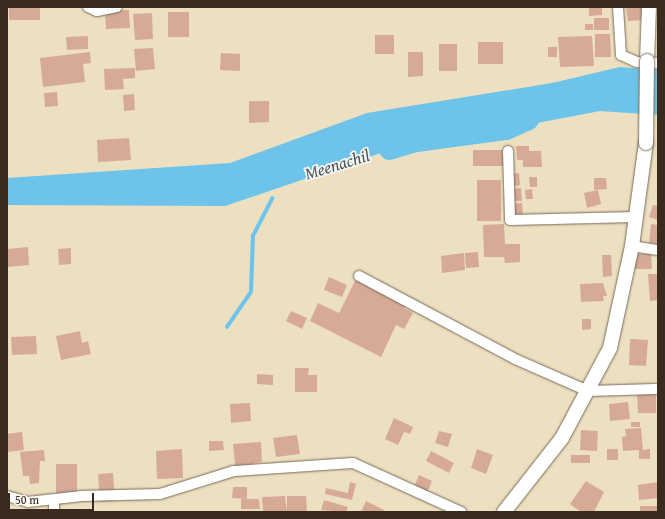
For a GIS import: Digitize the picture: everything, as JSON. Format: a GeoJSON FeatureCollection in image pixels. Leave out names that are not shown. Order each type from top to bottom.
{"type":"FeatureCollection","features":[{"type":"Feature","properties":{"kind":"main road"},"geometry":{"type":"LineString","coordinates":[[504,512],[562,438],[610,348],[632,246],[646,143],[652,62],[649,7]]}},
{"type":"Feature","properties":{"kind":"street"},"geometry":{"type":"LineString","coordinates":[[88,7],[97,11],[117,7]]}},
{"type":"Feature","properties":{"kind":"street"},"geometry":{"type":"LineString","coordinates":[[618,7],[622,56],[637,62],[652,62]]}},
{"type":"Feature","properties":{"kind":"street"},"geometry":{"type":"LineString","coordinates":[[508,151],[510,220],[636,217]]}},
{"type":"Feature","properties":{"kind":"street"},"geometry":{"type":"LineString","coordinates":[[632,246],[658,250]]}},
{"type":"Feature","properties":{"kind":"street"},"geometry":{"type":"LineString","coordinates":[[359,276],[515,360],[588,391],[655,389]]}},
{"type":"Feature","properties":{"kind":"street"},"geometry":{"type":"LineString","coordinates":[[7,496],[28,502],[54,501],[82,496],[160,494],[234,471],[353,464],[461,512]]}},
{"type":"Feature","properties":{"kind":"street"},"geometry":{"type":"LineString","coordinates":[[54,501],[54,512]]}},
{"type":"Feature","properties":{"kind":"water"},"geometry":{"type":"Polygon","coordinates":[[[620,67],[658,70],[658,115],[600,111],[506,129],[416,141],[225,206],[7,205],[7,178],[230,163],[367,113],[552,83],[620,67]]]}},
{"type":"Feature","properties":{"kind":"building"},"geometry":{"type":"Polygon","coordinates":[[[9,7],[40,7],[40,20],[9,20],[9,7]]]}},
{"type":"Feature","properties":{"kind":"building"},"geometry":{"type":"Polygon","coordinates":[[[589,7],[602,7],[602,15],[589,16],[589,7]]]}},
{"type":"Feature","properties":{"kind":"building"},"geometry":{"type":"Polygon","coordinates":[[[626,7],[643,7],[644,20],[628,21],[626,7]]]}},
{"type":"Feature","properties":{"kind":"building"},"geometry":{"type":"Polygon","coordinates":[[[129,10],[130,28],[106,29],[105,11],[129,10]]]}},
{"type":"Feature","properties":{"kind":"building"},"geometry":{"type":"Polygon","coordinates":[[[168,12],[189,12],[189,37],[168,37],[168,12]]]}},
{"type":"Feature","properties":{"kind":"building"},"geometry":{"type":"Polygon","coordinates":[[[152,13],[153,39],[135,40],[133,14],[152,13]]]}},
{"type":"Feature","properties":{"kind":"building"},"geometry":{"type":"Polygon","coordinates":[[[594,18],[609,18],[609,30],[594,30],[594,18]]]}},
{"type":"Feature","properties":{"kind":"building"},"geometry":{"type":"Polygon","coordinates":[[[585,24],[593,24],[593,30],[585,30],[585,24]]]}},
{"type":"Feature","properties":{"kind":"building"},"geometry":{"type":"Polygon","coordinates":[[[595,34],[610,34],[611,57],[595,57],[595,34]]]}},
{"type":"Feature","properties":{"kind":"building"},"geometry":{"type":"Polygon","coordinates":[[[375,35],[394,35],[394,54],[375,54],[375,35]]]}},
{"type":"Feature","properties":{"kind":"building"},"geometry":{"type":"Polygon","coordinates":[[[88,36],[88,49],[67,50],[66,37],[88,36]]]}},
{"type":"Feature","properties":{"kind":"building"},"geometry":{"type":"Polygon","coordinates":[[[592,36],[594,66],[560,67],[558,37],[592,36]]]}},
{"type":"Feature","properties":{"kind":"building"},"geometry":{"type":"Polygon","coordinates":[[[478,42],[503,42],[503,64],[478,64],[478,42]]]}},
{"type":"Feature","properties":{"kind":"building"},"geometry":{"type":"Polygon","coordinates":[[[439,44],[457,44],[457,71],[439,71],[439,44]]]}},
{"type":"Feature","properties":{"kind":"building"},"geometry":{"type":"Polygon","coordinates":[[[548,47],[557,47],[557,57],[548,57],[548,47]]]}},
{"type":"Feature","properties":{"kind":"building"},"geometry":{"type":"Polygon","coordinates":[[[153,48],[155,69],[136,71],[134,49],[153,48]]]}},
{"type":"Feature","properties":{"kind":"building"},"geometry":{"type":"Polygon","coordinates":[[[90,52],[91,63],[83,64],[85,82],[43,87],[40,58],[90,52]]]}},
{"type":"Feature","properties":{"kind":"building"},"geometry":{"type":"Polygon","coordinates":[[[408,52],[423,52],[423,76],[408,77],[408,52]]]}},
{"type":"Feature","properties":{"kind":"building"},"geometry":{"type":"Polygon","coordinates":[[[221,53],[240,54],[240,71],[220,70],[221,53]]]}},
{"type":"Feature","properties":{"kind":"building"},"geometry":{"type":"Polygon","coordinates":[[[135,68],[135,78],[123,79],[124,89],[105,90],[104,69],[135,68]]]}},
{"type":"Feature","properties":{"kind":"building"},"geometry":{"type":"Polygon","coordinates":[[[57,92],[58,106],[45,107],[44,93],[57,92]]]}},
{"type":"Feature","properties":{"kind":"building"},"geometry":{"type":"Polygon","coordinates":[[[134,94],[135,110],[124,111],[123,95],[134,94]]]}},
{"type":"Feature","properties":{"kind":"building"},"geometry":{"type":"Polygon","coordinates":[[[249,101],[269,101],[269,122],[249,123],[249,101]]]}},
{"type":"Feature","properties":{"kind":"building"},"geometry":{"type":"Polygon","coordinates":[[[129,138],[131,160],[98,162],[97,140],[129,138]]]}},
{"type":"Feature","properties":{"kind":"building"},"geometry":{"type":"Polygon","coordinates":[[[516,146],[529,146],[529,151],[541,151],[542,167],[523,167],[523,160],[517,160],[516,146]]]}},
{"type":"Feature","properties":{"kind":"building"},"geometry":{"type":"Polygon","coordinates":[[[473,150],[505,150],[505,166],[473,166],[473,150]]]}},
{"type":"Feature","properties":{"kind":"building"},"geometry":{"type":"Polygon","coordinates":[[[519,173],[520,185],[514,186],[513,174],[519,173]]]}},
{"type":"Feature","properties":{"kind":"building"},"geometry":{"type":"Polygon","coordinates":[[[529,177],[537,177],[537,187],[530,187],[529,177]]]}},
{"type":"Feature","properties":{"kind":"building"},"geometry":{"type":"Polygon","coordinates":[[[594,178],[606,178],[607,189],[594,190],[594,178]]]}},
{"type":"Feature","properties":{"kind":"building"},"geometry":{"type":"Polygon","coordinates":[[[477,180],[501,180],[501,221],[477,221],[477,180]]]}},
{"type":"Feature","properties":{"kind":"building"},"geometry":{"type":"Polygon","coordinates":[[[521,188],[522,201],[510,201],[510,189],[521,188]]]}},
{"type":"Feature","properties":{"kind":"building"},"geometry":{"type":"Polygon","coordinates":[[[532,189],[533,199],[526,199],[525,190],[532,189]]]}},
{"type":"Feature","properties":{"kind":"building"},"geometry":{"type":"Polygon","coordinates":[[[598,190],[601,204],[587,208],[584,193],[598,190]]]}},
{"type":"Feature","properties":{"kind":"building"},"geometry":{"type":"Polygon","coordinates":[[[522,203],[523,215],[511,216],[510,204],[522,203]]]}},
{"type":"Feature","properties":{"kind":"building"},"geometry":{"type":"Polygon","coordinates":[[[653,205],[658,206],[658,220],[649,217],[653,205]]]}},
{"type":"Feature","properties":{"kind":"building"},"geometry":{"type":"Polygon","coordinates":[[[504,224],[505,244],[520,244],[520,262],[505,263],[504,257],[484,257],[483,225],[504,224]]]}},
{"type":"Feature","properties":{"kind":"building"},"geometry":{"type":"Polygon","coordinates":[[[651,224],[658,225],[658,244],[649,243],[651,224]]]}},
{"type":"Feature","properties":{"kind":"building"},"geometry":{"type":"Polygon","coordinates":[[[28,247],[29,265],[7,267],[7,249],[28,247]]]}},
{"type":"Feature","properties":{"kind":"building"},"geometry":{"type":"Polygon","coordinates":[[[71,248],[71,264],[59,265],[58,249],[71,248]]]}},
{"type":"Feature","properties":{"kind":"building"},"geometry":{"type":"Polygon","coordinates":[[[478,252],[479,267],[466,268],[465,253],[478,252]]]}},
{"type":"Feature","properties":{"kind":"building"},"geometry":{"type":"Polygon","coordinates":[[[464,253],[465,270],[442,273],[441,256],[464,253]]]}},
{"type":"Feature","properties":{"kind":"building"},"geometry":{"type":"Polygon","coordinates":[[[634,254],[651,254],[652,269],[634,269],[634,254]]]}},
{"type":"Feature","properties":{"kind":"building"},"geometry":{"type":"Polygon","coordinates":[[[602,255],[611,255],[612,276],[603,277],[602,255]]]}},
{"type":"Feature","properties":{"kind":"building"},"geometry":{"type":"Polygon","coordinates":[[[648,274],[658,274],[658,300],[650,301],[648,274]]]}},
{"type":"Feature","properties":{"kind":"building"},"geometry":{"type":"Polygon","coordinates":[[[329,277],[347,285],[342,297],[324,290],[329,277]]]}},
{"type":"Feature","properties":{"kind":"building"},"geometry":{"type":"Polygon","coordinates":[[[356,279],[406,304],[404,308],[413,313],[404,329],[396,325],[381,357],[310,321],[318,303],[339,313],[356,279]]]}},
{"type":"Feature","properties":{"kind":"building"},"geometry":{"type":"Polygon","coordinates":[[[603,283],[607,296],[603,296],[604,301],[581,302],[580,284],[603,283]]]}},
{"type":"Feature","properties":{"kind":"building"},"geometry":{"type":"Polygon","coordinates":[[[291,311],[307,318],[302,329],[286,321],[291,311]]]}},
{"type":"Feature","properties":{"kind":"building"},"geometry":{"type":"Polygon","coordinates":[[[582,319],[591,319],[591,329],[582,330],[582,319]]]}},
{"type":"Feature","properties":{"kind":"building"},"geometry":{"type":"Polygon","coordinates":[[[80,331],[82,343],[88,341],[91,354],[61,360],[56,336],[80,331]]]}},
{"type":"Feature","properties":{"kind":"building"},"geometry":{"type":"Polygon","coordinates":[[[36,336],[37,354],[12,355],[11,337],[36,336]]]}},
{"type":"Feature","properties":{"kind":"building"},"geometry":{"type":"Polygon","coordinates":[[[630,339],[648,340],[646,366],[629,365],[630,339]]]}},
{"type":"Feature","properties":{"kind":"building"},"geometry":{"type":"Polygon","coordinates":[[[295,368],[309,368],[308,375],[317,375],[317,392],[295,392],[295,368]]]}},
{"type":"Feature","properties":{"kind":"building"},"geometry":{"type":"Polygon","coordinates":[[[257,374],[273,375],[273,385],[257,384],[257,374]]]}},
{"type":"Feature","properties":{"kind":"building"},"geometry":{"type":"Polygon","coordinates":[[[656,393],[656,413],[638,413],[637,394],[656,393]]]}},
{"type":"Feature","properties":{"kind":"building"},"geometry":{"type":"Polygon","coordinates":[[[628,402],[630,419],[610,421],[609,404],[628,402]]]}},
{"type":"Feature","properties":{"kind":"building"},"geometry":{"type":"Polygon","coordinates":[[[250,403],[251,421],[231,423],[230,404],[250,403]]]}},
{"type":"Feature","properties":{"kind":"building"},"geometry":{"type":"Polygon","coordinates":[[[394,418],[413,427],[410,434],[404,432],[398,445],[385,439],[394,418]]]}},
{"type":"Feature","properties":{"kind":"building"},"geometry":{"type":"Polygon","coordinates":[[[631,422],[640,422],[640,427],[631,427],[631,422]]]}},
{"type":"Feature","properties":{"kind":"building"},"geometry":{"type":"Polygon","coordinates":[[[641,428],[643,450],[650,449],[650,459],[639,459],[639,450],[623,451],[622,437],[626,436],[625,429],[641,428]]]}},
{"type":"Feature","properties":{"kind":"building"},"geometry":{"type":"Polygon","coordinates":[[[581,430],[598,431],[597,451],[580,450],[581,430]]]}},
{"type":"Feature","properties":{"kind":"building"},"geometry":{"type":"Polygon","coordinates":[[[439,431],[452,434],[448,447],[435,443],[439,431]]]}},
{"type":"Feature","properties":{"kind":"building"},"geometry":{"type":"Polygon","coordinates":[[[22,432],[24,450],[7,452],[7,434],[22,432]]]}},
{"type":"Feature","properties":{"kind":"building"},"geometry":{"type":"Polygon","coordinates":[[[297,435],[300,454],[276,457],[273,438],[297,435]]]}},
{"type":"Feature","properties":{"kind":"building"},"geometry":{"type":"Polygon","coordinates":[[[209,441],[223,441],[224,450],[209,451],[209,441]]]}},
{"type":"Feature","properties":{"kind":"building"},"geometry":{"type":"Polygon","coordinates":[[[261,442],[262,462],[253,463],[254,473],[236,474],[233,444],[261,442]]]}},
{"type":"Feature","properties":{"kind":"building"},"geometry":{"type":"Polygon","coordinates":[[[182,449],[183,478],[157,479],[156,451],[182,449]]]}},
{"type":"Feature","properties":{"kind":"building"},"geometry":{"type":"Polygon","coordinates":[[[477,449],[493,455],[486,474],[471,468],[477,449]]]}},
{"type":"Feature","properties":{"kind":"building"},"geometry":{"type":"Polygon","coordinates":[[[607,449],[618,449],[618,460],[607,460],[607,449]]]}},
{"type":"Feature","properties":{"kind":"building"},"geometry":{"type":"Polygon","coordinates":[[[44,450],[45,461],[40,461],[39,483],[30,484],[29,476],[23,476],[20,452],[44,450]]]}},
{"type":"Feature","properties":{"kind":"building"},"geometry":{"type":"Polygon","coordinates":[[[431,451],[454,463],[449,473],[426,461],[431,451]]]}},
{"type":"Feature","properties":{"kind":"building"},"geometry":{"type":"Polygon","coordinates":[[[571,455],[590,455],[590,463],[571,463],[571,455]]]}},
{"type":"Feature","properties":{"kind":"building"},"geometry":{"type":"Polygon","coordinates":[[[56,464],[77,464],[77,494],[56,494],[56,464]]]}},
{"type":"Feature","properties":{"kind":"building"},"geometry":{"type":"Polygon","coordinates":[[[113,473],[115,501],[100,502],[98,474],[113,473]]]}},
{"type":"Feature","properties":{"kind":"building"},"geometry":{"type":"Polygon","coordinates":[[[419,475],[432,481],[427,493],[414,487],[419,475]]]}},
{"type":"Feature","properties":{"kind":"building"},"geometry":{"type":"Polygon","coordinates":[[[586,481],[604,492],[594,512],[581,512],[570,504],[586,481]]]}},
{"type":"Feature","properties":{"kind":"building"},"geometry":{"type":"Polygon","coordinates":[[[350,482],[356,484],[352,500],[325,494],[326,488],[348,493],[350,482]]]}},
{"type":"Feature","properties":{"kind":"building"},"geometry":{"type":"Polygon","coordinates":[[[658,482],[658,498],[639,500],[638,485],[658,482]]]}},
{"type":"Feature","properties":{"kind":"building"},"geometry":{"type":"Polygon","coordinates":[[[233,487],[247,487],[247,499],[232,498],[233,487]]]}},
{"type":"Feature","properties":{"kind":"building"},"geometry":{"type":"Polygon","coordinates":[[[285,496],[287,512],[263,512],[262,497],[285,496]]]}},
{"type":"Feature","properties":{"kind":"building"},"geometry":{"type":"Polygon","coordinates":[[[287,496],[306,496],[307,512],[287,512],[287,496]]]}},
{"type":"Feature","properties":{"kind":"building"},"geometry":{"type":"Polygon","coordinates":[[[241,499],[259,499],[260,509],[241,509],[241,499]]]}},
{"type":"Feature","properties":{"kind":"building"},"geometry":{"type":"Polygon","coordinates":[[[324,500],[348,507],[346,512],[321,510],[324,500]]]}},
{"type":"Feature","properties":{"kind":"building"},"geometry":{"type":"Polygon","coordinates":[[[366,501],[384,510],[383,512],[361,512],[366,501]]]}},
{"type":"Feature","properties":{"kind":"building"},"geometry":{"type":"Polygon","coordinates":[[[640,506],[658,506],[658,512],[640,512],[640,506]]]}},
{"type":"Feature","properties":{"kind":"waterway","name":"Meenachil"},"geometry":{"type":"LineString","coordinates":[[389,149],[416,141],[506,129],[528,119]]}},
{"type":"Feature","properties":{"kind":"waterway"},"geometry":{"type":"LineString","coordinates":[[227,327],[251,292],[253,236],[272,199]]}}]}
